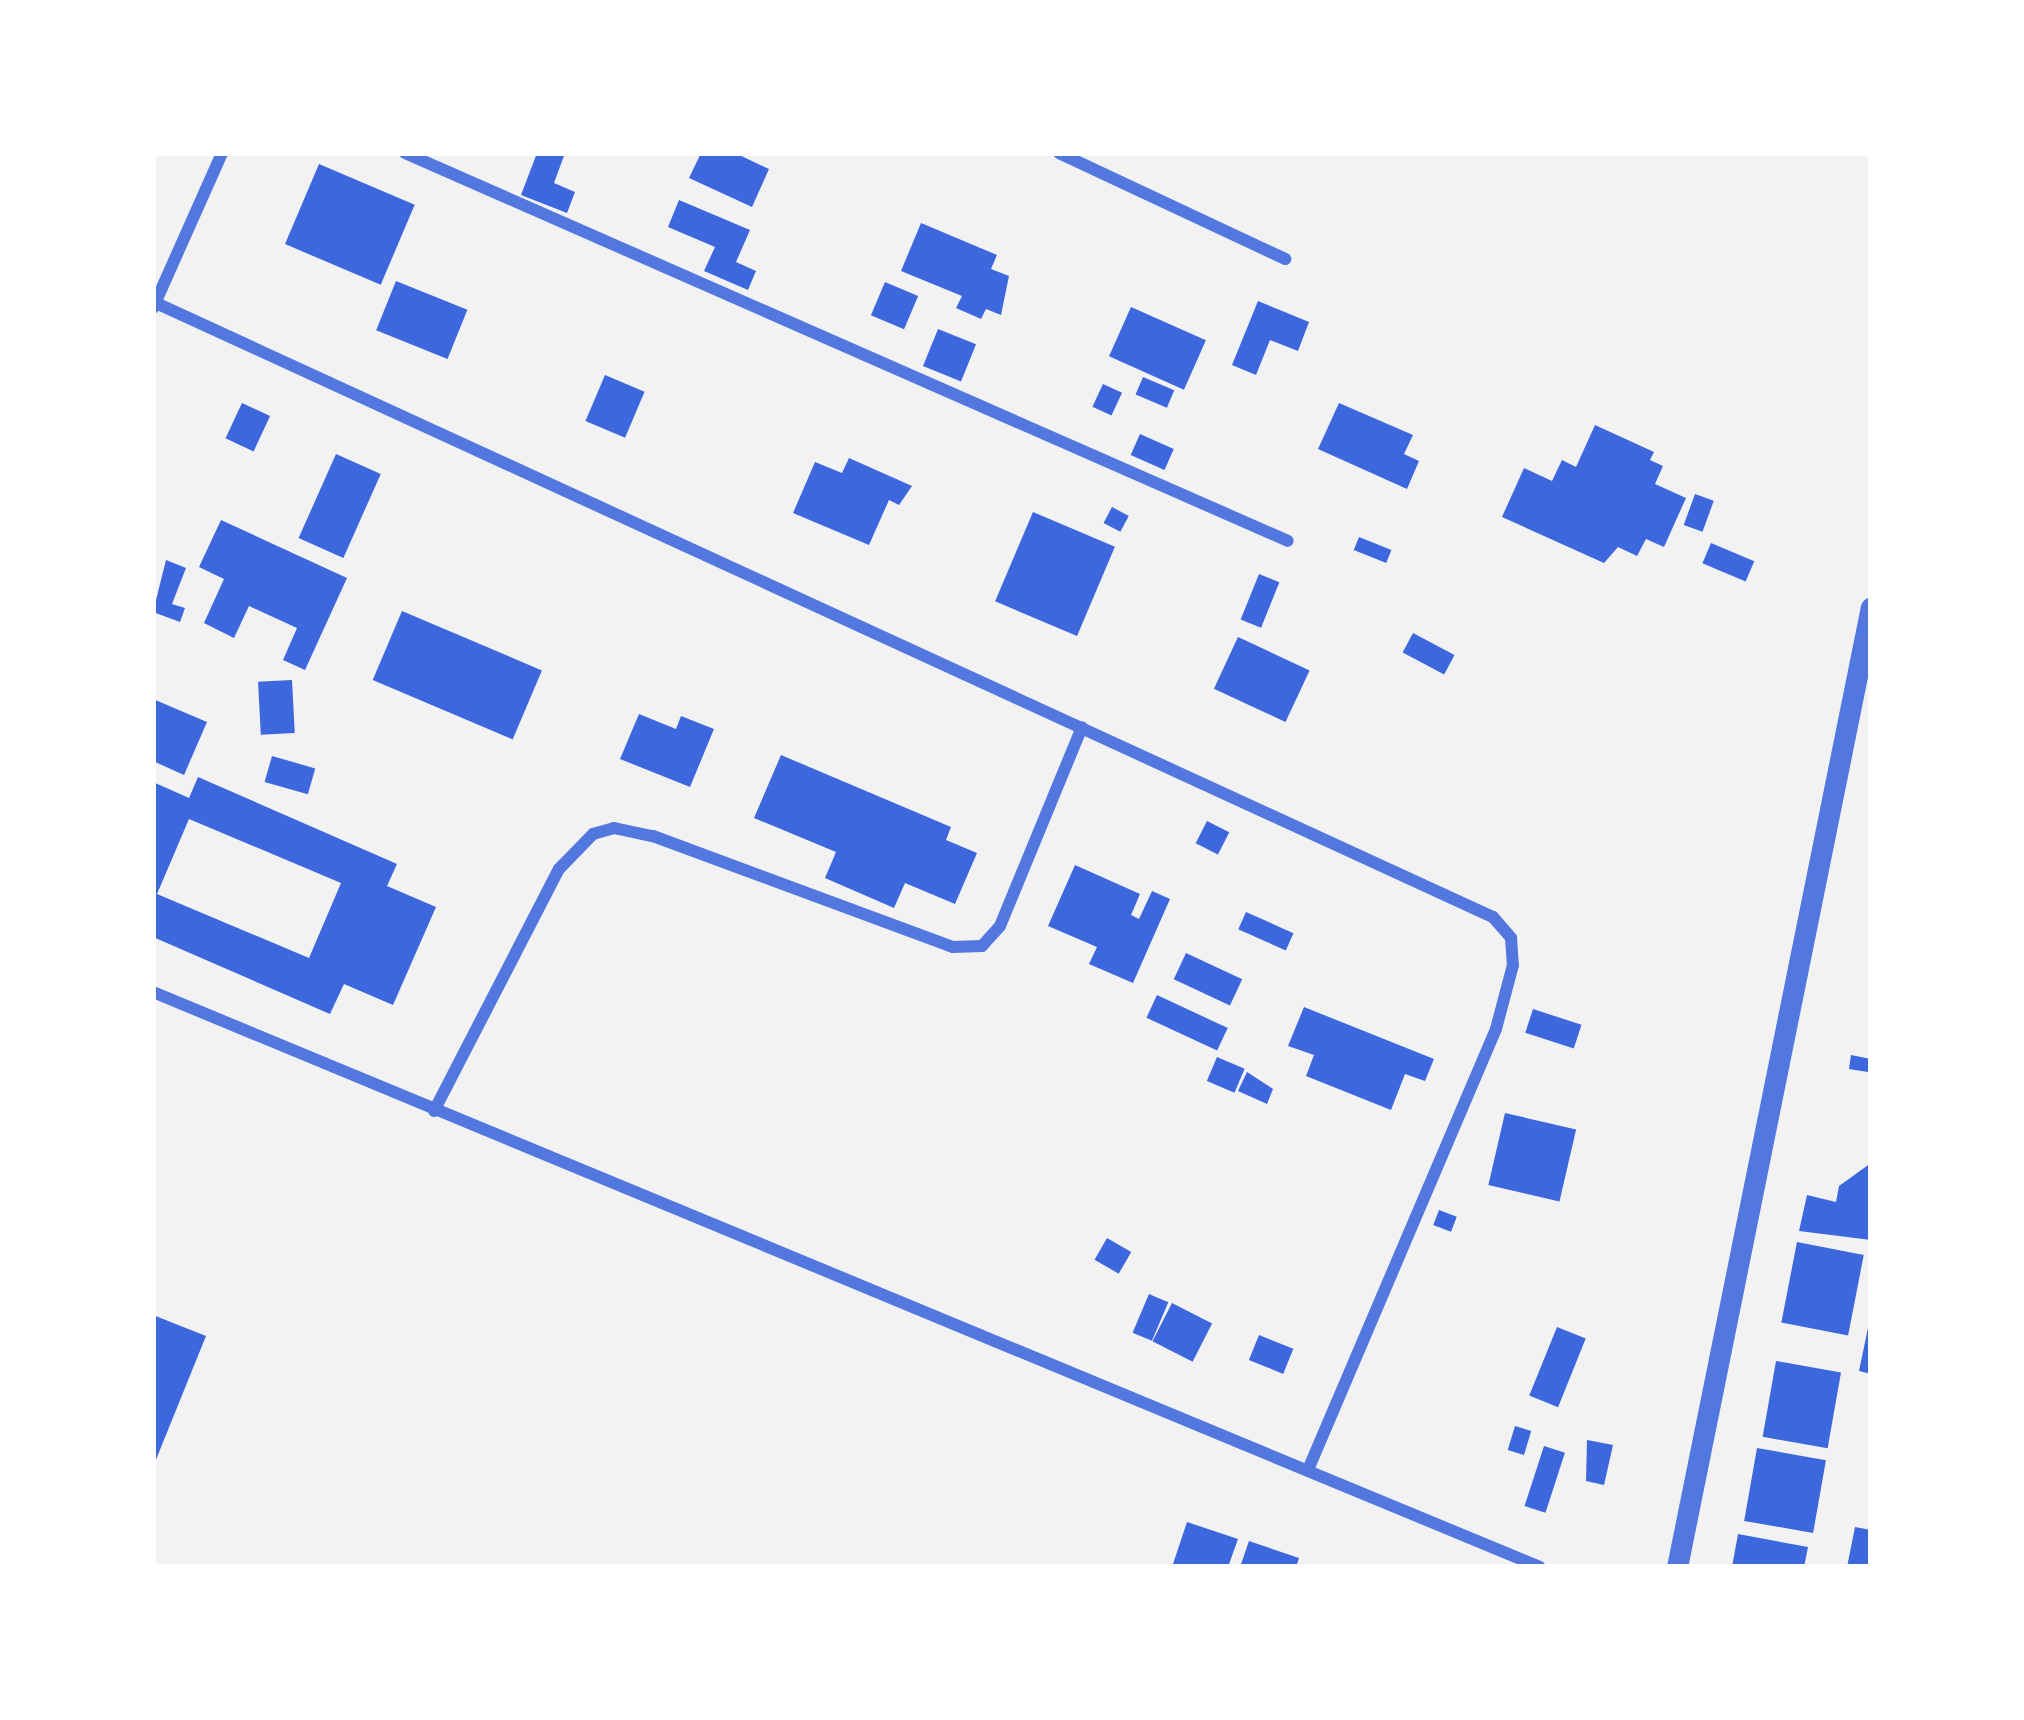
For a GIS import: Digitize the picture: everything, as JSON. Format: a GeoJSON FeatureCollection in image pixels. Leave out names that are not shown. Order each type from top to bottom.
{"type":"FeatureCollection","features":[{"type":"Feature","properties":{"kind":"street"},"geometry":{"type":"LineString","coordinates":[[222,153],[154,306],[1453,893],[1511,938],[1513,965],[1496,1030],[1308,1470]]}},
{"type":"Feature","properties":{"kind":"street"},"geometry":{"type":"LineString","coordinates":[[405,153],[1288,542]]}},
{"type":"Feature","properties":{"kind":"street"},"geometry":{"type":"LineString","coordinates":[[1059,153],[1285,259]]}},
{"type":"Feature","properties":{"kind":"street"},"geometry":{"type":"LineString","coordinates":[[1677,1567],[1871,607]]}},
{"type":"Feature","properties":{"kind":"street"},"geometry":{"type":"LineString","coordinates":[[434,1111],[559,869],[592,834],[614,828],[652,836],[953,947],[982,946],[1000,926],[1082,727]]}},
{"type":"Feature","properties":{"kind":"street"},"geometry":{"type":"LineString","coordinates":[[153,992],[1540,1567]]}},
{"type":"Feature","properties":{"kind":"building"},"geometry":{"type":"Polygon","coordinates":[[[537,153],[565,153],[554,183],[575,192],[567,213],[521,195],[537,153]]]}},
{"type":"Feature","properties":{"kind":"building"},"geometry":{"type":"Polygon","coordinates":[[[701,153],[735,153],[769,169],[752,207],[689,178],[701,153]]]}},
{"type":"Feature","properties":{"kind":"building"},"geometry":{"type":"Polygon","coordinates":[[[319,164],[415,205],[381,285],[285,244],[319,164]]]}},
{"type":"Feature","properties":{"kind":"building"},"geometry":{"type":"Polygon","coordinates":[[[679,200],[750,230],[736,262],[756,271],[748,290],[704,271],[715,247],[668,227],[679,200]]]}},
{"type":"Feature","properties":{"kind":"building"},"geometry":{"type":"Polygon","coordinates":[[[921,223],[997,255],[991,269],[1009,276],[1001,315],[986,309],[981,319],[956,308],[962,296],[901,271],[921,223]]]}},
{"type":"Feature","properties":{"kind":"building"},"geometry":{"type":"Polygon","coordinates":[[[396,281],[467,310],[448,359],[376,330],[396,281]]]}},
{"type":"Feature","properties":{"kind":"building"},"geometry":{"type":"Polygon","coordinates":[[[885,282],[918,296],[904,329],[871,315],[885,282]]]}},
{"type":"Feature","properties":{"kind":"building"},"geometry":{"type":"Polygon","coordinates":[[[1258,301],[1309,322],[1298,351],[1270,340],[1256,375],[1232,365],[1258,301]]]}},
{"type":"Feature","properties":{"kind":"building"},"geometry":{"type":"Polygon","coordinates":[[[1131,307],[1206,340],[1184,390],[1109,356],[1131,307]]]}},
{"type":"Feature","properties":{"kind":"building"},"geometry":{"type":"Polygon","coordinates":[[[938,329],[976,344],[961,381],[923,366],[938,329]]]}},
{"type":"Feature","properties":{"kind":"building"},"geometry":{"type":"Polygon","coordinates":[[[605,375],[645,392],[625,438],[585,421],[605,375]]]}},
{"type":"Feature","properties":{"kind":"building"},"geometry":{"type":"Polygon","coordinates":[[[1143,377],[1174,390],[1167,408],[1136,394],[1143,377]]]}},
{"type":"Feature","properties":{"kind":"building"},"geometry":{"type":"Polygon","coordinates":[[[1103,384],[1122,393],[1111,416],[1092,407],[1103,384]]]}},
{"type":"Feature","properties":{"kind":"building"},"geometry":{"type":"Polygon","coordinates":[[[242,403],[270,416],[254,451],[226,438],[242,403]]]}},
{"type":"Feature","properties":{"kind":"building"},"geometry":{"type":"Polygon","coordinates":[[[1339,403],[1413,435],[1404,454],[1419,461],[1407,489],[1318,449],[1339,403]]]}},
{"type":"Feature","properties":{"kind":"building"},"geometry":{"type":"Polygon","coordinates":[[[1595,425],[1654,452],[1650,460],[1663,466],[1655,484],[1686,498],[1664,547],[1646,539],[1637,556],[1618,547],[1604,563],[1502,517],[1524,468],[1552,481],[1562,460],[1576,467],[1595,425]]]}},
{"type":"Feature","properties":{"kind":"building"},"geometry":{"type":"Polygon","coordinates":[[[1140,434],[1174,449],[1164,470],[1131,455],[1140,434]]]}},
{"type":"Feature","properties":{"kind":"building"},"geometry":{"type":"Polygon","coordinates":[[[336,454],[381,474],[343,558],[299,538],[336,454]]]}},
{"type":"Feature","properties":{"kind":"building"},"geometry":{"type":"Polygon","coordinates":[[[849,458],[912,486],[899,505],[889,500],[869,545],[793,513],[815,462],[842,473],[849,458]]]}},
{"type":"Feature","properties":{"kind":"building"},"geometry":{"type":"Polygon","coordinates":[[[1695,494],[1714,501],[1703,532],[1684,525],[1695,494]]]}},
{"type":"Feature","properties":{"kind":"building"},"geometry":{"type":"Polygon","coordinates":[[[1112,507],[1129,516],[1120,532],[1104,523],[1112,507]]]}},
{"type":"Feature","properties":{"kind":"building"},"geometry":{"type":"Polygon","coordinates":[[[1033,512],[1115,547],[1077,636],[995,601],[1033,512]]]}},
{"type":"Feature","properties":{"kind":"building"},"geometry":{"type":"Polygon","coordinates":[[[221,520],[347,578],[305,670],[283,660],[297,628],[249,606],[234,638],[204,623],[224,579],[199,567],[221,520]]]}},
{"type":"Feature","properties":{"kind":"building"},"geometry":{"type":"Polygon","coordinates":[[[1359,537],[1391,550],[1386,563],[1354,550],[1359,537]]]}},
{"type":"Feature","properties":{"kind":"building"},"geometry":{"type":"Polygon","coordinates":[[[1711,543],[1754,561],[1746,582],[1702,563],[1711,543]]]}},
{"type":"Feature","properties":{"kind":"building"},"geometry":{"type":"Polygon","coordinates":[[[166,560],[186,568],[172,604],[185,608],[180,622],[153,612],[166,560]]]}},
{"type":"Feature","properties":{"kind":"building"},"geometry":{"type":"Polygon","coordinates":[[[1259,574],[1279,582],[1261,628],[1241,619],[1259,574]]]}},
{"type":"Feature","properties":{"kind":"building"},"geometry":{"type":"Polygon","coordinates":[[[402,611],[542,670],[513,739],[373,680],[402,611]]]}},
{"type":"Feature","properties":{"kind":"building"},"geometry":{"type":"Polygon","coordinates":[[[1413,633],[1454,655],[1444,674],[1403,652],[1413,633]]]}},
{"type":"Feature","properties":{"kind":"building"},"geometry":{"type":"Polygon","coordinates":[[[1238,637],[1310,670],[1286,722],[1214,689],[1238,637]]]}},
{"type":"Feature","properties":{"kind":"building"},"geometry":{"type":"Polygon","coordinates":[[[292,680],[295,733],[261,735],[258,682],[292,680]]]}},
{"type":"Feature","properties":{"kind":"building"},"geometry":{"type":"Polygon","coordinates":[[[153,699],[207,722],[184,775],[153,761],[153,699]]]}},
{"type":"Feature","properties":{"kind":"building"},"geometry":{"type":"Polygon","coordinates":[[[639,714],[676,729],[681,716],[714,729],[690,787],[620,759],[639,714]]]}},
{"type":"Feature","properties":{"kind":"building"},"geometry":{"type":"Polygon","coordinates":[[[781,755],[951,827],[946,840],[977,853],[955,904],[905,883],[894,908],[825,878],[836,852],[754,818],[781,755]]]}},
{"type":"Feature","properties":{"kind":"building"},"geometry":{"type":"Polygon","coordinates":[[[272,756],[315,768],[308,794],[265,782],[272,756]]]}},
{"type":"Feature","properties":{"kind":"building"},"geometry":{"type":"Polygon","coordinates":[[[198,777],[397,864],[387,886],[436,907],[393,1005],[344,984],[330,1014],[153,937],[153,782],[189,798],[198,777]],[[189,819],[157,894],[309,958],[341,883],[189,819]]]}},
{"type":"Feature","properties":{"kind":"building"},"geometry":{"type":"Polygon","coordinates":[[[1207,821],[1229,832],[1218,855],[1196,843],[1207,821]]]}},
{"type":"Feature","properties":{"kind":"building"},"geometry":{"type":"Polygon","coordinates":[[[1075,865],[1140,894],[1131,915],[1139,919],[1152,891],[1170,899],[1133,983],[1089,964],[1097,947],[1048,926],[1075,865]]]}},
{"type":"Feature","properties":{"kind":"building"},"geometry":{"type":"Polygon","coordinates":[[[1246,912],[1294,933],[1286,951],[1238,929],[1246,912]]]}},
{"type":"Feature","properties":{"kind":"building"},"geometry":{"type":"Polygon","coordinates":[[[1186,953],[1242,979],[1230,1005],[1174,979],[1186,953]]]}},
{"type":"Feature","properties":{"kind":"building"},"geometry":{"type":"Polygon","coordinates":[[[1157,995],[1228,1028],[1217,1051],[1146,1018],[1157,995]]]}},
{"type":"Feature","properties":{"kind":"building"},"geometry":{"type":"Polygon","coordinates":[[[1304,1007],[1434,1059],[1425,1081],[1405,1074],[1391,1110],[1306,1076],[1314,1055],[1288,1046],[1304,1007]]]}},
{"type":"Feature","properties":{"kind":"building"},"geometry":{"type":"Polygon","coordinates":[[[1533,1009],[1582,1025],[1574,1049],[1525,1033],[1533,1009]]]}},
{"type":"Feature","properties":{"kind":"building"},"geometry":{"type":"Polygon","coordinates":[[[1851,1055],[1871,1059],[1871,1086],[1868,1072],[1849,1069],[1851,1055]]]}},
{"type":"Feature","properties":{"kind":"building"},"geometry":{"type":"Polygon","coordinates":[[[1217,1057],[1245,1069],[1234,1093],[1207,1081],[1217,1057]]]}},
{"type":"Feature","properties":{"kind":"building"},"geometry":{"type":"Polygon","coordinates":[[[1247,1072],[1273,1089],[1267,1104],[1238,1091],[1247,1072]]]}},
{"type":"Feature","properties":{"kind":"building"},"geometry":{"type":"Polygon","coordinates":[[[1505,1113],[1576,1129],[1559,1202],[1488,1185],[1505,1113]]]}},
{"type":"Feature","properties":{"kind":"building"},"geometry":{"type":"Polygon","coordinates":[[[1871,1163],[1871,1240],[1799,1231],[1807,1195],[1836,1202],[1839,1186],[1871,1163]]]}},
{"type":"Feature","properties":{"kind":"building"},"geometry":{"type":"Polygon","coordinates":[[[1439,1210],[1457,1217],[1451,1232],[1433,1225],[1439,1210]]]}},
{"type":"Feature","properties":{"kind":"building"},"geometry":{"type":"Polygon","coordinates":[[[1107,1238],[1131,1252],[1119,1274],[1094,1260],[1107,1238]]]}},
{"type":"Feature","properties":{"kind":"building"},"geometry":{"type":"Polygon","coordinates":[[[1797,1242],[1864,1255],[1848,1335],[1781,1322],[1797,1242]]]}},
{"type":"Feature","properties":{"kind":"building"},"geometry":{"type":"Polygon","coordinates":[[[1149,1294],[1168,1302],[1152,1341],[1133,1333],[1149,1294]]]}},
{"type":"Feature","properties":{"kind":"building"},"geometry":{"type":"Polygon","coordinates":[[[1172,1303],[1212,1323],[1193,1362],[1152,1341],[1172,1303]]]}},
{"type":"Feature","properties":{"kind":"building"},"geometry":{"type":"Polygon","coordinates":[[[153,1315],[206,1336],[153,1467],[153,1315]]]}},
{"type":"Feature","properties":{"kind":"building"},"geometry":{"type":"Polygon","coordinates":[[[1871,1323],[1871,1374],[1859,1371],[1871,1323]]]}},
{"type":"Feature","properties":{"kind":"building"},"geometry":{"type":"Polygon","coordinates":[[[1557,1327],[1586,1339],[1558,1407],[1529,1396],[1557,1327]]]}},
{"type":"Feature","properties":{"kind":"building"},"geometry":{"type":"Polygon","coordinates":[[[1259,1335],[1293,1349],[1283,1374],[1249,1360],[1259,1335]]]}},
{"type":"Feature","properties":{"kind":"building"},"geometry":{"type":"Polygon","coordinates":[[[1776,1361],[1841,1372],[1828,1448],[1763,1437],[1776,1361]]]}},
{"type":"Feature","properties":{"kind":"building"},"geometry":{"type":"Polygon","coordinates":[[[1515,1426],[1531,1431],[1524,1455],[1508,1450],[1515,1426]]]}},
{"type":"Feature","properties":{"kind":"building"},"geometry":{"type":"Polygon","coordinates":[[[1587,1440],[1613,1445],[1604,1485],[1586,1481],[1587,1440]]]}},
{"type":"Feature","properties":{"kind":"building"},"geometry":{"type":"Polygon","coordinates":[[[1544,1446],[1565,1453],[1545,1513],[1525,1506],[1544,1446]]]}},
{"type":"Feature","properties":{"kind":"building"},"geometry":{"type":"Polygon","coordinates":[[[1757,1448],[1826,1460],[1813,1533],[1744,1521],[1757,1448]]]}},
{"type":"Feature","properties":{"kind":"building"},"geometry":{"type":"Polygon","coordinates":[[[1187,1522],[1238,1539],[1228,1567],[1172,1567],[1187,1522]]]}},
{"type":"Feature","properties":{"kind":"building"},"geometry":{"type":"Polygon","coordinates":[[[1855,1527],[1871,1530],[1871,1567],[1847,1567],[1855,1527]]]}},
{"type":"Feature","properties":{"kind":"building"},"geometry":{"type":"Polygon","coordinates":[[[1738,1534],[1808,1547],[1804,1567],[1732,1567],[1738,1534]]]}},
{"type":"Feature","properties":{"kind":"building"},"geometry":{"type":"Polygon","coordinates":[[[1249,1541],[1299,1558],[1296,1567],[1240,1567],[1249,1541]]]}}]}
